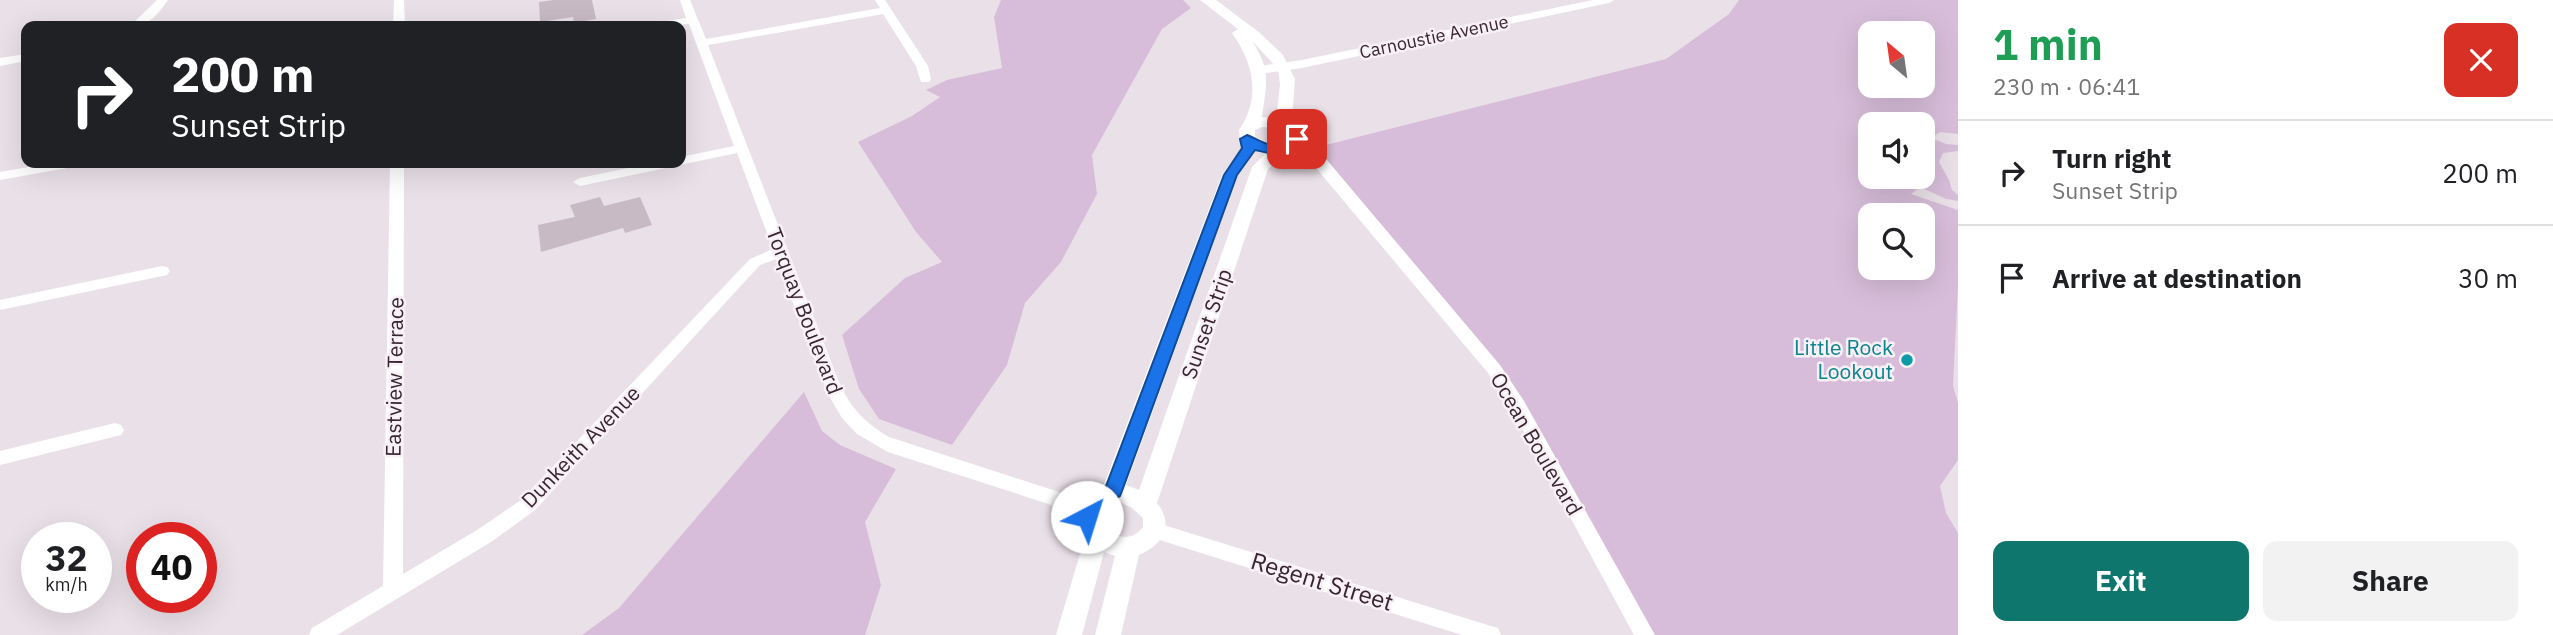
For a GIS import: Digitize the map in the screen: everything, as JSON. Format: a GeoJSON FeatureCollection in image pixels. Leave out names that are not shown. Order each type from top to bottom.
{"type":"FeatureCollection","features":[{"type":"Feature","properties":{"kind":"street"},"geometry":{"type":"LineString","coordinates":[[143,21],[163,0]]}},
{"type":"Feature","properties":{"kind":"street"},"geometry":{"type":"LineString","coordinates":[[399,0],[399,21]]}},
{"type":"Feature","properties":{"kind":"street","name":"Torquay Boulevard"},"geometry":{"type":"LineString","coordinates":[[685,0],[840,404],[860,429],[872,438],[915,455],[1089,509]]}},
{"type":"Feature","properties":{"kind":"street"},"geometry":{"type":"LineString","coordinates":[[1206,0],[1252,35],[1285,67],[1288,78],[1282,116],[1287,140]]}},
{"type":"Feature","properties":{"kind":"street"},"geometry":{"type":"LineString","coordinates":[[1206,0],[1246,41],[1259,70]]}},
{"type":"Feature","properties":{"kind":"street","name":"Carnoustie Avenue"},"geometry":{"type":"LineString","coordinates":[[1259,70],[1285,67],[1609,0]]}},
{"type":"Feature","properties":{"kind":"street"},"geometry":{"type":"LineString","coordinates":[[702,43],[883,5],[922,66],[925,79]]}},
{"type":"Feature","properties":{"kind":"street"},"geometry":{"type":"LineString","coordinates":[[686,21],[693,20]]}},
{"type":"Feature","properties":{"kind":"street"},"geometry":{"type":"LineString","coordinates":[[0,62],[21,59]]}},
{"type":"Feature","properties":{"kind":"street","name":"Sunset Strip"},"geometry":{"type":"LineString","coordinates":[[1113,491],[1230,175],[1249,148],[1253,114],[1260,92],[1259,70]]}},
{"type":"Feature","properties":{"kind":"street"},"geometry":{"type":"LineString","coordinates":[[1267,122],[1287,140],[1258,147],[1251,132],[1267,122]]}},
{"type":"Feature","properties":{"kind":"street","name":"Sunset Strip"},"geometry":{"type":"LineString","coordinates":[[1146,503],[1260,167],[1287,140]]}},
{"type":"Feature","properties":{"kind":"street","name":"Ocean Boulevard"},"geometry":{"type":"LineString","coordinates":[[1287,140],[1326,170],[1494,369],[1518,406],[1645,635]]}},
{"type":"Feature","properties":{"kind":"street"},"geometry":{"type":"LineString","coordinates":[[686,160],[742,148]]}},
{"type":"Feature","properties":{"kind":"street"},"geometry":{"type":"LineString","coordinates":[[0,176],[45,168]]}},
{"type":"Feature","properties":{"kind":"street","name":"Eastview Terrace"},"geometry":{"type":"LineString","coordinates":[[393,591],[397,168]]}},
{"type":"Feature","properties":{"kind":"street"},"geometry":{"type":"LineString","coordinates":[[580,182],[647,168]]}},
{"type":"Feature","properties":{"kind":"street","name":"Dunkeith Avenue"},"geometry":{"type":"LineString","coordinates":[[319,635],[484,537],[528,505],[755,262],[781,251]]}},
{"type":"Feature","properties":{"kind":"street"},"geometry":{"type":"LineString","coordinates":[[0,305],[162,271]]}},
{"type":"Feature","properties":{"kind":"street"},"geometry":{"type":"LineString","coordinates":[[0,458],[115,430]]}},
{"type":"Feature","properties":{"kind":"street"},"geometry":{"type":"LineString","coordinates":[[1113,491],[1136,496],[1146,503],[1154,519],[1154,530],[1148,539],[1129,548],[1108,544],[1097,537],[1087,517],[1089,509],[1101,495],[1113,491]]}},
{"type":"Feature","properties":{"kind":"street","name":"Regent Street"},"geometry":{"type":"LineString","coordinates":[[1154,530],[1491,635]]}},
{"type":"Feature","properties":{"kind":"street"},"geometry":{"type":"LineString","coordinates":[[1069,635],[1097,537]]}},
{"type":"Feature","properties":{"kind":"street"},"geometry":{"type":"LineString","coordinates":[[1108,635],[1129,548]]}},
{"type":"Feature","properties":{"kind":"shaded area"},"geometry":{"type":"Polygon","coordinates":[[[1001,0],[1183,0],[1191,8],[1162,29],[1092,155],[1097,194],[1061,262],[1025,303],[1007,365],[952,445],[879,419],[859,389],[842,335],[905,278],[942,262],[916,232],[858,142],[912,116],[940,97],[926,90],[947,80],[1002,68],[994,17],[1001,0]]]}},
{"type":"Feature","properties":{"kind":"shaded area"},"geometry":{"type":"Polygon","coordinates":[[[1739,0],[1958,0],[1958,134],[1940,132],[1935,135],[1935,112],[1858,112],[1858,189],[1917,189],[1911,194],[1958,210],[1958,287],[1953,386],[1958,403],[1958,460],[1940,486],[1946,513],[1958,533],[1958,635],[1645,635],[1518,406],[1310,149],[1666,59],[1729,14],[1739,0]]]}},
{"type":"Feature","properties":{"kind":"shaded area"},"geometry":{"type":"Polygon","coordinates":[[[1935,140],[1958,145],[1958,151],[1943,153],[1939,162],[1952,190],[1958,195],[1958,201],[1946,199],[1924,189],[1935,189],[1935,140]]]}},
{"type":"Feature","properties":{"kind":"shaded area"},"geometry":{"type":"Polygon","coordinates":[[[804,392],[822,431],[840,445],[896,469],[865,522],[881,585],[865,635],[582,635],[619,608],[804,392]]]}},
{"type":"Feature","properties":{"kind":"building"},"geometry":{"type":"Polygon","coordinates":[[[592,0],[596,19],[574,21],[573,17],[540,21],[539,2],[592,0]]]}},
{"type":"Feature","properties":{"kind":"building"},"geometry":{"type":"Polygon","coordinates":[[[600,197],[604,206],[640,197],[652,225],[625,233],[623,228],[541,252],[538,225],[575,217],[570,205],[600,197]]]}},
{"type":"Feature","properties":{"kind":"place","name":"Little Rock Lookout"},"geometry":{"type":"Point","coordinates":[1907,360]}},
{"type":"Feature","properties":{"kind":"route"},"geometry":{"type":"LineString","coordinates":[[1087,517],[1094,501],[1113,491],[1230,175],[1249,148],[1247,139],[1258,147],[1271,151],[1293,147],[1297,139]]}}]}
